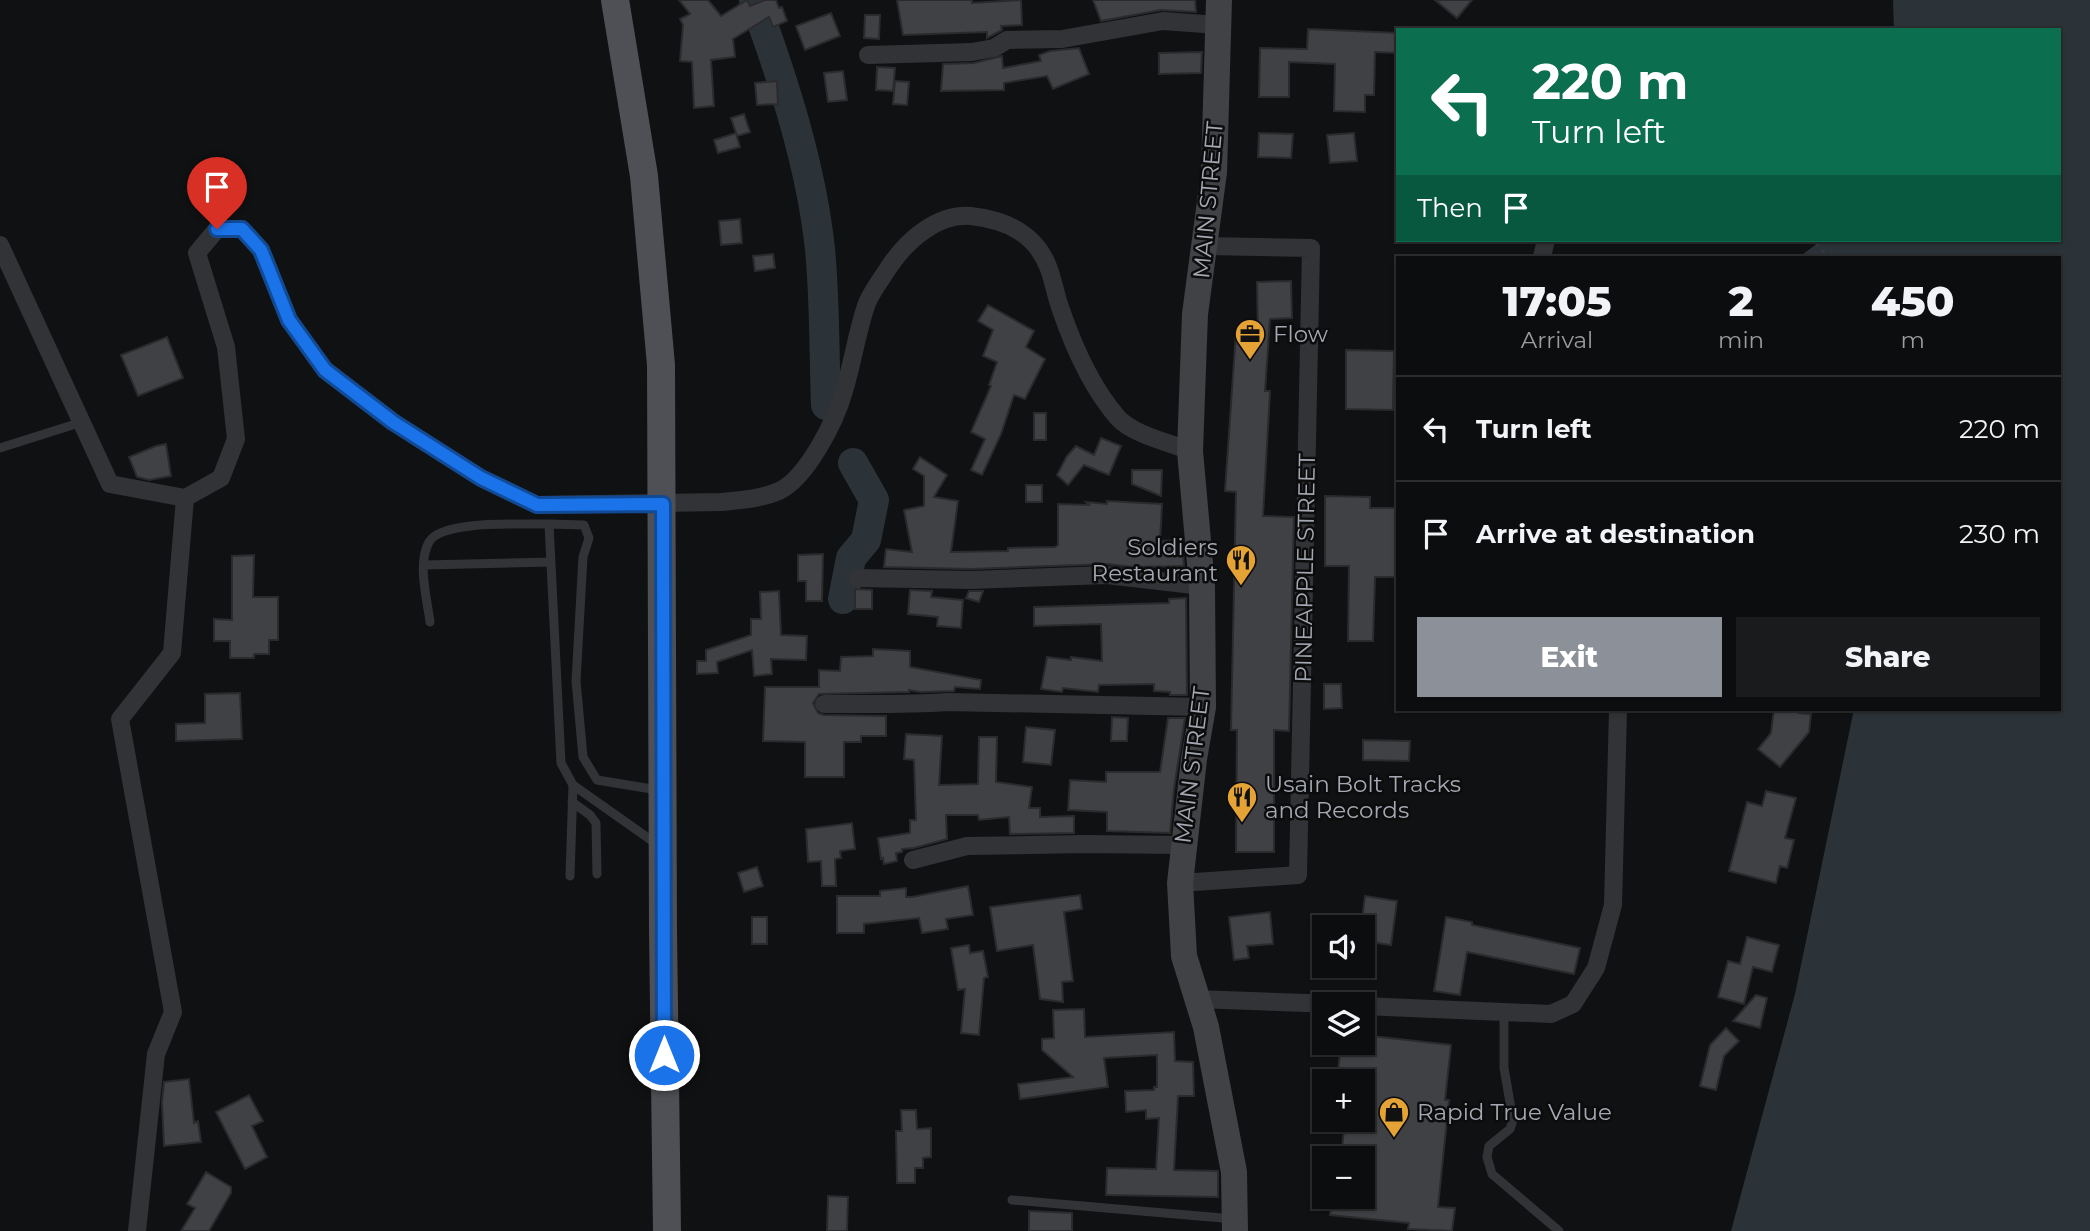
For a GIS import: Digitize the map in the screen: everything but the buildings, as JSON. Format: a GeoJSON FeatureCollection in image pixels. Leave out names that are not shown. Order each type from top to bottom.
{"type":"FeatureCollection","features":[{"type":"Feature","properties":{"kind":"main road"},"geometry":{"type":"LineString","coordinates":[[615,0],[644,176],[661,365],[667,1231]]}},
{"type":"Feature","properties":{"kind":"street"},"geometry":{"type":"LineString","coordinates":[[868,55],[972,52],[994,48],[1007,40],[1062,39],[1219,13]]}},
{"type":"Feature","properties":{"kind":"street","name":"MAIN STREET"},"geometry":{"type":"LineString","coordinates":[[1219,13],[1214,172],[1195,314],[1190,451],[1202,586],[1203,707],[1180,883],[1184,956],[1206,1027],[1234,1172],[1235,1225]]}},
{"type":"Feature","properties":{"kind":"street"},"geometry":{"type":"LineString","coordinates":[[0,245],[110,484],[185,498],[221,478],[236,439],[226,347],[197,253],[217,229],[242,229],[261,250],[289,320],[325,370],[393,422],[481,478],[537,505],[663,504],[750,499],[779,491],[799,477],[814,456],[843,394],[868,301],[892,264],[920,234],[937,222],[960,215],[987,218],[1015,226],[1033,243],[1048,266],[1061,311],[1097,390],[1120,420],[1136,431],[1190,451]]}},
{"type":"Feature","properties":{"kind":"street","name":"PINEAPPLE STREET"},"geometry":{"type":"LineString","coordinates":[[1180,883],[1298,875],[1311,248],[1206,246]]}},
{"type":"Feature","properties":{"kind":"street"},"geometry":{"type":"LineString","coordinates":[[137,1231],[156,1054],[173,1012],[120,719],[172,653],[185,498]]}},
{"type":"Feature","properties":{"kind":"street"},"geometry":{"type":"LineString","coordinates":[[857,578],[971,580],[1107,575],[1202,586]]}},
{"type":"Feature","properties":{"kind":"street"},"geometry":{"type":"LineString","coordinates":[[824,704],[909,705],[947,702],[1203,707]]}},
{"type":"Feature","properties":{"kind":"street"},"geometry":{"type":"LineString","coordinates":[[1375,1006],[1551,1014],[1573,1004],[1596,968],[1613,905],[1618,711]]}},
{"type":"Feature","properties":{"kind":"street"},"geometry":{"type":"LineString","coordinates":[[913,860],[967,846],[1183,845]]}},
{"type":"Feature","properties":{"kind":"street"},"geometry":{"type":"LineString","coordinates":[[1196,999],[1312,1003]]}},
{"type":"Feature","properties":{"kind":"lane"},"geometry":{"type":"LineString","coordinates":[[0,448],[82,422]]}},
{"type":"Feature","properties":{"kind":"lane"},"geometry":{"type":"LineString","coordinates":[[549,524],[561,763],[573,785],[663,848]]}},
{"type":"Feature","properties":{"kind":"lane"},"geometry":{"type":"LineString","coordinates":[[430,622],[424,565],[429,541],[439,532],[458,527],[584,524],[589,538],[583,557],[576,681],[583,757],[597,780],[663,791]]}},
{"type":"Feature","properties":{"kind":"lane"},"geometry":{"type":"LineString","coordinates":[[424,565],[551,562]]}},
{"type":"Feature","properties":{"kind":"lane"},"geometry":{"type":"LineString","coordinates":[[570,876],[573,785]]}},
{"type":"Feature","properties":{"kind":"lane"},"geometry":{"type":"LineString","coordinates":[[572,802],[596,823],[597,874]]}},
{"type":"Feature","properties":{"kind":"lane"},"geometry":{"type":"LineString","coordinates":[[1504,1011],[1504,1068],[1513,1120],[1510,1129],[1489,1146],[1488,1163],[1492,1174],[1559,1231]]}},
{"type":"Feature","properties":{"kind":"lane"},"geometry":{"type":"LineString","coordinates":[[1012,1200],[1235,1225]]}},
{"type":"Feature","properties":{"kind":"path"},"geometry":{"type":"LineString","coordinates":[[1816,244],[1828,256]]}},
{"type":"Feature","properties":{"kind":"shaded area"},"geometry":{"type":"Polygon","coordinates":[[[1893,0],[2090,0],[2090,1231],[1731,1231],[1795,994],[1854,711],[2061,711],[2061,256],[1800,256],[1819,242],[2061,242],[2061,28],[1894,28],[1893,0]]]}},
{"type":"Feature","properties":{"kind":"waterway"},"geometry":{"type":"LineString","coordinates":[[754,0],[803,154],[816,217],[823,288],[826,405]]}},
{"type":"Feature","properties":{"kind":"waterway"},"geometry":{"type":"LineString","coordinates":[[843,599],[851,558],[866,540],[874,500],[853,463]]}},
{"type":"Feature","properties":{"kind":"place","name":"Flow"},"geometry":{"type":"Point","coordinates":[1250,361]}},
{"type":"Feature","properties":{"kind":"place","name":"Soldiers Restaurant"},"geometry":{"type":"Point","coordinates":[1241,587]}},
{"type":"Feature","properties":{"kind":"place","name":"Usain Bolt Tracks and Records"},"geometry":{"type":"Point","coordinates":[1242,824]}},
{"type":"Feature","properties":{"kind":"place","name":"Rapid True Value"},"geometry":{"type":"Point","coordinates":[1394,1139]}},
{"type":"Feature","properties":{"kind":"route"},"geometry":{"type":"LineString","coordinates":[[217,229],[242,229],[261,250],[289,320],[325,370],[393,422],[481,478],[537,505],[663,504],[664,1055]]}}]}
